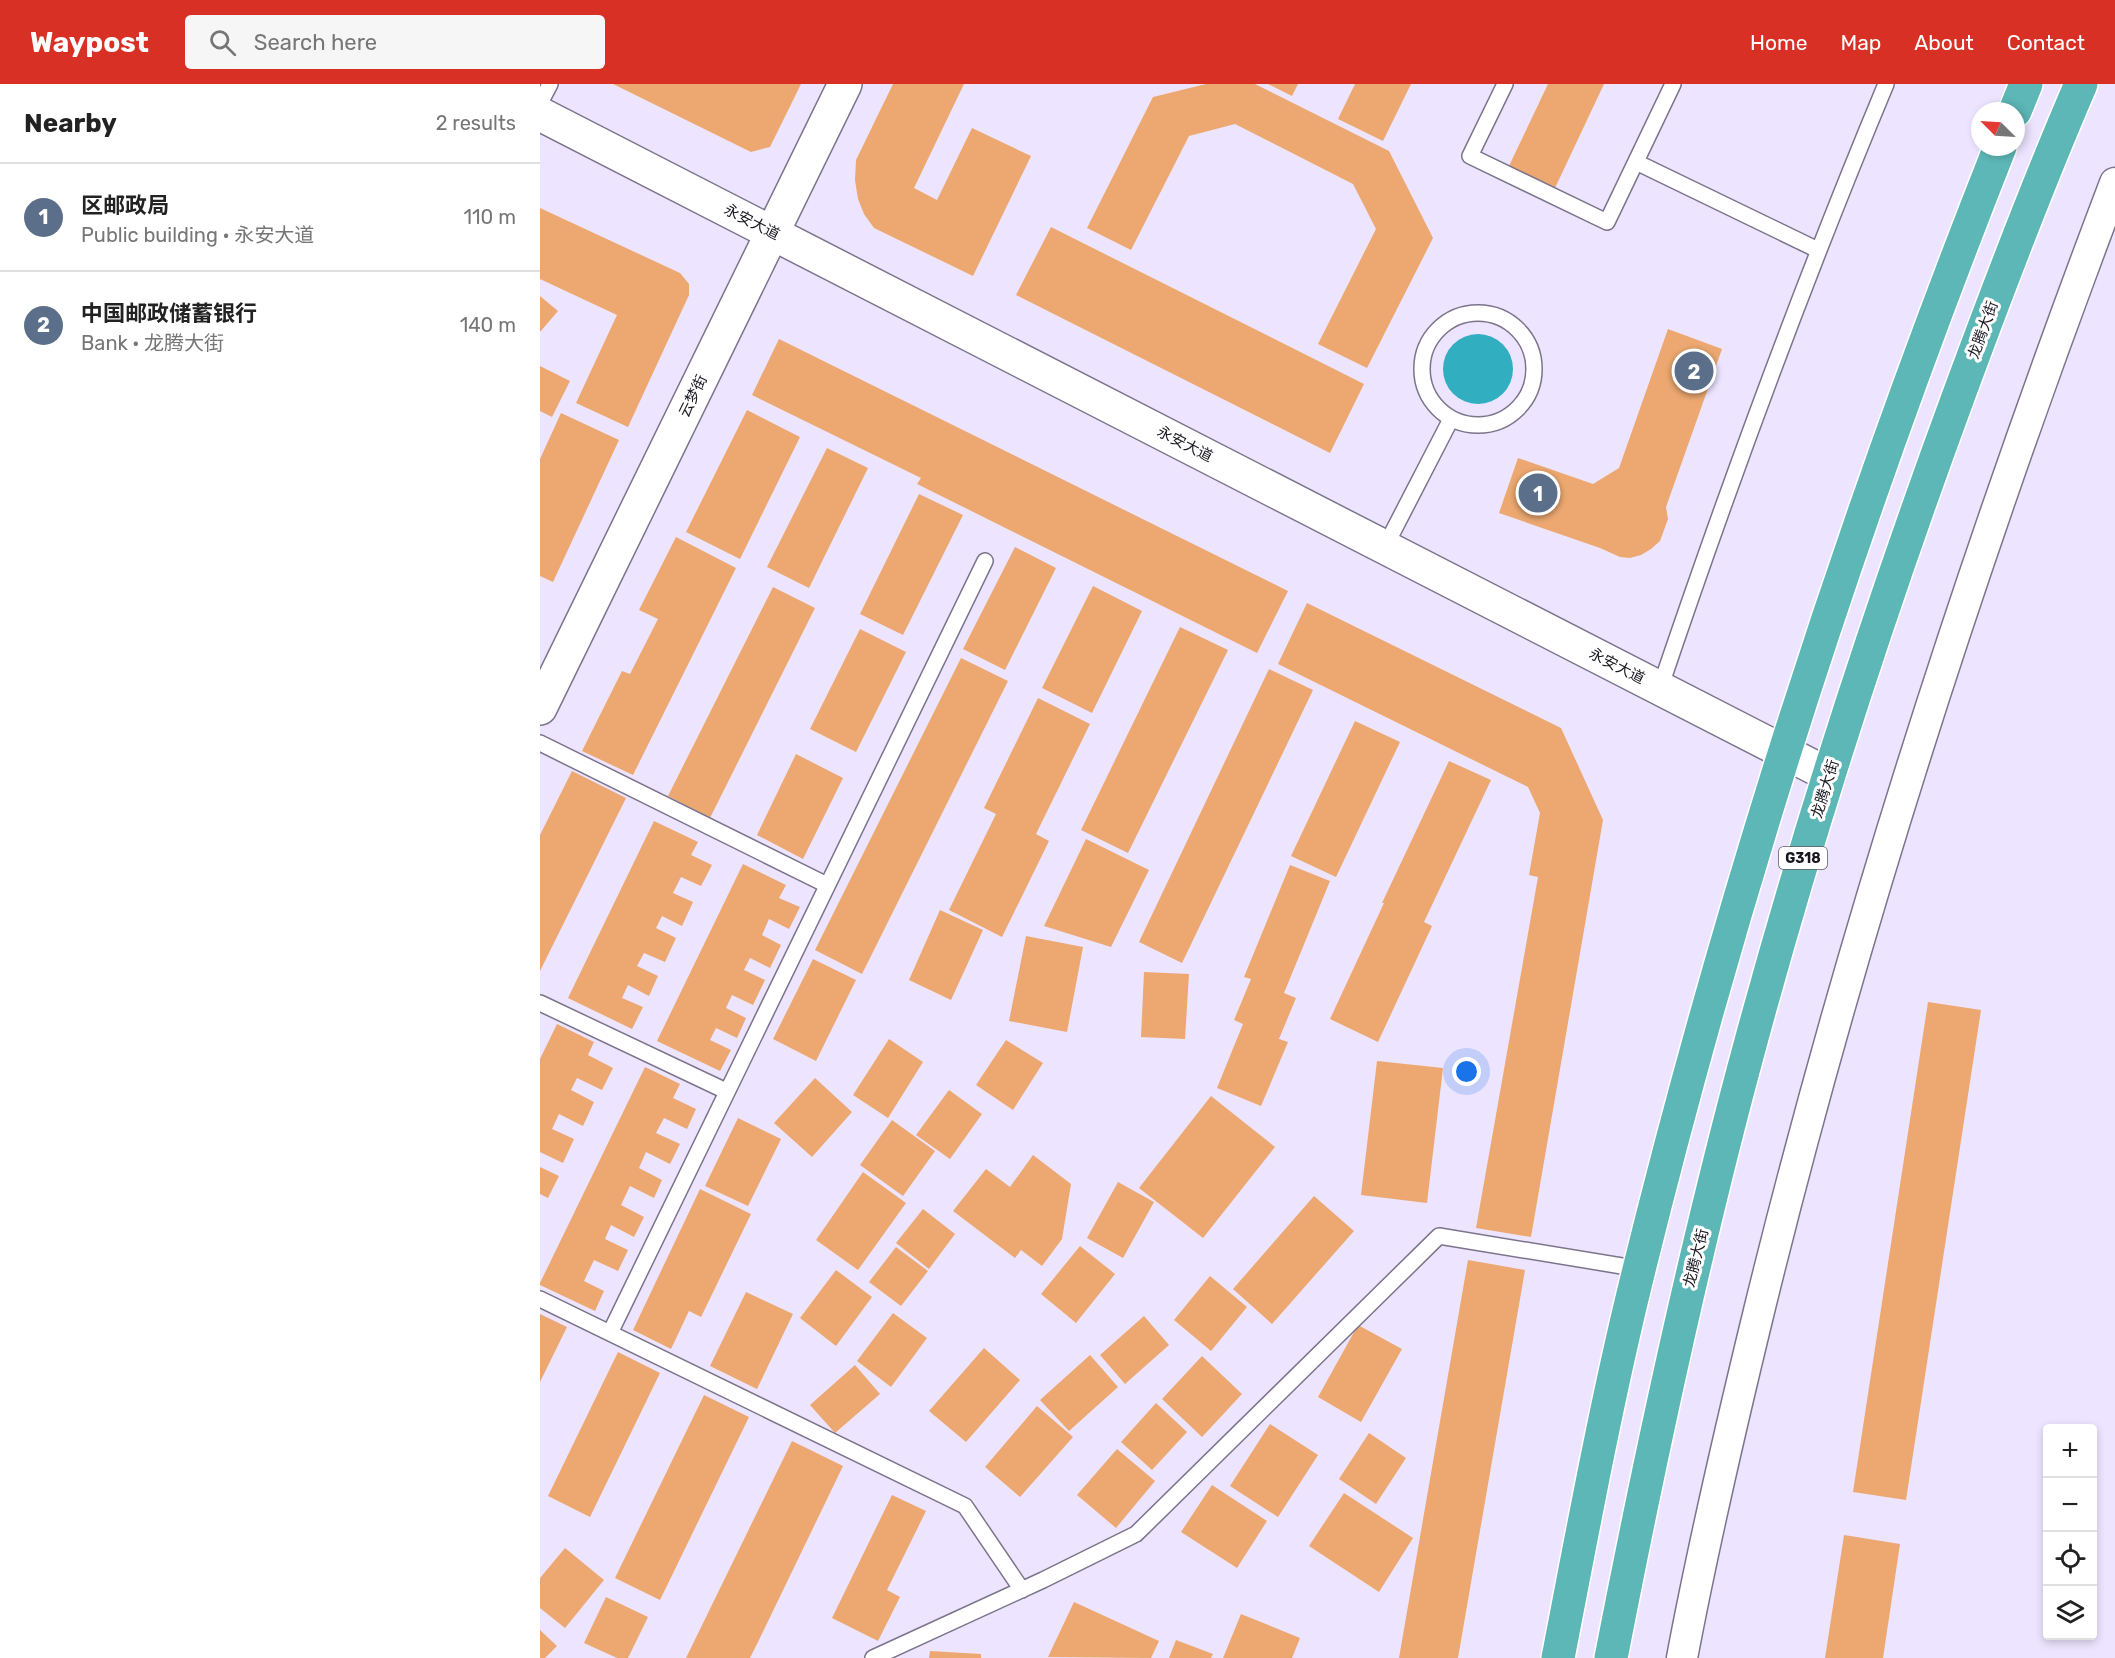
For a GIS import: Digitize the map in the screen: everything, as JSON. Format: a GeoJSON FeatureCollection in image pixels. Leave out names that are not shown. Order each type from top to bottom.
{"type":"FeatureCollection","features":[{"type":"Feature","properties":{"kind":"highway"},"geometry":{"type":"LineString","coordinates":[[2019,102],[2026,84]]}},
{"type":"Feature","properties":{"kind":"highway","name":"龙腾大街"},"geometry":{"type":"LineString","coordinates":[[1611,1658],[1687,1296],[1749,1047],[1829,775],[1927,482],[1992,306],[2080,84]]}},
{"type":"Feature","properties":{"kind":"highway"},"geometry":{"type":"LineString","coordinates":[[1558,1658],[1590,1496],[1640,1269],[1700,1033],[1755,842],[1815,653],[1880,465],[1945,287],[1996,156]]}},
{"type":"Feature","properties":{"kind":"street","name":"云梦街"},"geometry":{"type":"LineString","coordinates":[[540,708],[845,84]]}},
{"type":"Feature","properties":{"kind":"street","name":"永安大道"},"geometry":{"type":"LineString","coordinates":[[540,114],[1829,775]]}},
{"type":"Feature","properties":{"kind":"street"},"geometry":{"type":"LineString","coordinates":[[1682,1658],[1730,1432],[1780,1228],[1827,1050],[1878,874],[1992,519],[2055,341],[2115,183]]}},
{"type":"Feature","properties":{"kind":"lane"},"geometry":{"type":"LineString","coordinates":[[540,104],[549,84]]}},
{"type":"Feature","properties":{"kind":"lane"},"geometry":{"type":"LineString","coordinates":[[1505,84],[1470,156],[1607,222],[1673,84]]}},
{"type":"Feature","properties":{"kind":"lane"},"geometry":{"type":"LineString","coordinates":[[1660,688],[1733,476],[1818,250],[1886,84]]}},
{"type":"Feature","properties":{"kind":"lane"},"geometry":{"type":"LineString","coordinates":[[1636,162],[1818,250]]}},
{"type":"Feature","properties":{"kind":"lane"},"geometry":{"type":"LineString","coordinates":[[1472,312],[1490,313],[1511,322],[1527,340],[1535,363],[1532,387],[1528,394],[1519,408],[1499,422],[1474,426],[1451,419],[1433,404],[1423,383],[1422,359],[1431,338],[1442,325],[1472,312]]}},
{"type":"Feature","properties":{"kind":"lane"},"geometry":{"type":"LineString","coordinates":[[1385,547],[1451,419]]}},
{"type":"Feature","properties":{"kind":"lane"},"geometry":{"type":"LineString","coordinates":[[610,1332],[985,561]]}},
{"type":"Feature","properties":{"kind":"lane"},"geometry":{"type":"LineString","coordinates":[[540,743],[827,885]]}},
{"type":"Feature","properties":{"kind":"lane"},"geometry":{"type":"LineString","coordinates":[[540,1003],[726,1091]]}},
{"type":"Feature","properties":{"kind":"lane"},"geometry":{"type":"LineString","coordinates":[[873,1658],[1022,1590],[1136,1534],[1439,1236],[1640,1269]]}},
{"type":"Feature","properties":{"kind":"lane"},"geometry":{"type":"LineString","coordinates":[[540,1299],[965,1506],[1022,1590]]}},
{"type":"Feature","properties":{"kind":"water"},"geometry":{"type":"Polygon","coordinates":[[[1478,334],[1491,337],[1503,344],[1510,356],[1513,369],[1510,382],[1503,394],[1491,401],[1478,404],[1465,401],[1453,394],[1446,382],[1443,369],[1446,356],[1453,344],[1465,337],[1478,334]]]}},
{"type":"Feature","properties":{"kind":"building"},"geometry":{"type":"Polygon","coordinates":[[[613,84],[801,84],[770,147],[751,152],[613,84]]]}},
{"type":"Feature","properties":{"kind":"building"},"geometry":{"type":"Polygon","coordinates":[[[893,84],[964,84],[914,188],[937,200],[972,128],[1031,156],[973,276],[874,228],[864,214],[858,199],[855,180],[856,160],[893,84]]]}},
{"type":"Feature","properties":{"kind":"building"},"geometry":{"type":"Polygon","coordinates":[[[1206,84],[1255,84],[1389,151],[1433,238],[1367,368],[1318,344],[1376,229],[1353,184],[1235,124],[1189,136],[1131,250],[1087,228],[1153,97],[1206,84]]]}},
{"type":"Feature","properties":{"kind":"building"},"geometry":{"type":"Polygon","coordinates":[[[1268,84],[1298,84],[1292,96],[1268,84]]]}},
{"type":"Feature","properties":{"kind":"building"},"geometry":{"type":"Polygon","coordinates":[[[1355,84],[1411,84],[1383,141],[1338,119],[1355,84]]]}},
{"type":"Feature","properties":{"kind":"building"},"geometry":{"type":"Polygon","coordinates":[[[1548,84],[1604,84],[1555,188],[1509,166],[1548,84]]]}},
{"type":"Feature","properties":{"kind":"building"},"geometry":{"type":"Polygon","coordinates":[[[540,208],[680,273],[689,284],[689,295],[628,427],[576,403],[617,315],[540,279],[540,208]]]}},
{"type":"Feature","properties":{"kind":"building"},"geometry":{"type":"Polygon","coordinates":[[[1051,227],[1364,384],[1330,453],[1016,295],[1051,227]]]}},
{"type":"Feature","properties":{"kind":"building"},"geometry":{"type":"Polygon","coordinates":[[[540,296],[558,311],[540,332],[540,296]]]}},
{"type":"Feature","properties":{"kind":"building"},"geometry":{"type":"Polygon","coordinates":[[[1668,329],[1722,349],[1666,507],[1668,519],[1660,541],[1641,555],[1630,558],[1620,557],[1499,513],[1518,458],[1593,484],[1619,468],[1668,329]]]}},
{"type":"Feature","properties":{"kind":"building"},"geometry":{"type":"Polygon","coordinates":[[[779,339],[1288,591],[1257,653],[917,484],[921,478],[752,395],[779,339]]]}},
{"type":"Feature","properties":{"kind":"building"},"geometry":{"type":"Polygon","coordinates":[[[540,366],[570,381],[552,417],[540,411],[540,366]]]}},
{"type":"Feature","properties":{"kind":"building"},"geometry":{"type":"Polygon","coordinates":[[[747,410],[800,437],[740,559],[686,532],[747,410]]]}},
{"type":"Feature","properties":{"kind":"building"},"geometry":{"type":"Polygon","coordinates":[[[561,413],[619,440],[553,582],[540,576],[540,459],[561,413]]]}},
{"type":"Feature","properties":{"kind":"building"},"geometry":{"type":"Polygon","coordinates":[[[827,448],[868,468],[809,588],[767,567],[827,448]]]}},
{"type":"Feature","properties":{"kind":"building"},"geometry":{"type":"Polygon","coordinates":[[[919,494],[963,515],[903,635],[860,614],[919,494]]]}},
{"type":"Feature","properties":{"kind":"building"},"geometry":{"type":"Polygon","coordinates":[[[676,537],[736,568],[633,775],[582,751],[622,671],[630,674],[658,619],[639,610],[676,537]]]}},
{"type":"Feature","properties":{"kind":"building"},"geometry":{"type":"Polygon","coordinates":[[[1015,547],[1056,568],[1005,670],[963,649],[1015,547]]]}},
{"type":"Feature","properties":{"kind":"building"},"geometry":{"type":"Polygon","coordinates":[[[1093,586],[1142,611],[1092,713],[1042,688],[1093,586]]]}},
{"type":"Feature","properties":{"kind":"building"},"geometry":{"type":"Polygon","coordinates":[[[773,587],[815,608],[710,818],[668,796],[773,587]]]}},
{"type":"Feature","properties":{"kind":"building"},"geometry":{"type":"Polygon","coordinates":[[[1307,603],[1561,728],[1603,820],[1531,1237],[1476,1228],[1538,877],[1529,875],[1540,813],[1528,787],[1278,664],[1307,603]]]}},
{"type":"Feature","properties":{"kind":"building"},"geometry":{"type":"Polygon","coordinates":[[[1180,627],[1228,650],[1128,853],[1081,830],[1180,627]]]}},
{"type":"Feature","properties":{"kind":"building"},"geometry":{"type":"Polygon","coordinates":[[[860,629],[906,652],[856,752],[810,729],[860,629]]]}},
{"type":"Feature","properties":{"kind":"building"},"geometry":{"type":"Polygon","coordinates":[[[961,658],[1008,681],[862,974],[815,950],[961,658]]]}},
{"type":"Feature","properties":{"kind":"building"},"geometry":{"type":"Polygon","coordinates":[[[1269,669],[1313,690],[1182,963],[1139,942],[1269,669]]]}},
{"type":"Feature","properties":{"kind":"building"},"geometry":{"type":"Polygon","coordinates":[[[1038,698],[1090,724],[1036,834],[1049,841],[1002,937],[949,910],[996,814],[984,808],[1038,698]]]}},
{"type":"Feature","properties":{"kind":"building"},"geometry":{"type":"Polygon","coordinates":[[[1355,721],[1400,742],[1336,877],[1291,856],[1355,721]]]}},
{"type":"Feature","properties":{"kind":"building"},"geometry":{"type":"Polygon","coordinates":[[[796,754],[843,778],[803,859],[757,835],[796,754]]]}},
{"type":"Feature","properties":{"kind":"building"},"geometry":{"type":"Polygon","coordinates":[[[1449,761],[1491,780],[1424,922],[1432,926],[1378,1042],[1330,1019],[1449,761]]]}},
{"type":"Feature","properties":{"kind":"building"},"geometry":{"type":"Polygon","coordinates":[[[572,771],[626,798],[540,971],[540,835],[572,771]]]}},
{"type":"Feature","properties":{"kind":"building"},"geometry":{"type":"Polygon","coordinates":[[[654,821],[698,842],[691,855],[712,865],[701,886],[681,877],[673,893],[693,902],[682,926],[662,916],[656,928],[676,938],[665,962],[644,953],[637,966],[658,976],[649,996],[628,985],[622,998],[643,1007],[632,1029],[568,998],[654,821]]]}},
{"type":"Feature","properties":{"kind":"building"},"geometry":{"type":"Polygon","coordinates":[[[1086,839],[1149,870],[1111,947],[1044,926],[1086,839]]]}},
{"type":"Feature","properties":{"kind":"building"},"geometry":{"type":"Polygon","coordinates":[[[743,864],[786,885],[779,898],[800,907],[789,929],[769,919],[762,935],[781,945],[770,968],[750,958],[744,970],[765,980],[753,1005],[732,995],[726,1008],[746,1018],[737,1038],[716,1028],[710,1040],[731,1050],[720,1071],[657,1041],[743,864]]]}},
{"type":"Feature","properties":{"kind":"building"},"geometry":{"type":"Polygon","coordinates":[[[1290,865],[1330,881],[1284,993],[1296,998],[1279,1039],[1288,1042],[1261,1106],[1217,1088],[1243,1024],[1234,1020],[1251,979],[1244,977],[1290,865]]]}},
{"type":"Feature","properties":{"kind":"building"},"geometry":{"type":"Polygon","coordinates":[[[940,910],[983,930],[951,1000],[909,980],[940,910]]]}},
{"type":"Feature","properties":{"kind":"building"},"geometry":{"type":"Polygon","coordinates":[[[1026,936],[1083,947],[1067,1032],[1009,1021],[1026,936]]]}},
{"type":"Feature","properties":{"kind":"building"},"geometry":{"type":"Polygon","coordinates":[[[813,959],[856,980],[816,1061],[773,1039],[813,959]]]}},
{"type":"Feature","properties":{"kind":"building"},"geometry":{"type":"Polygon","coordinates":[[[1144,972],[1189,974],[1185,1039],[1141,1037],[1144,972]]]}},
{"type":"Feature","properties":{"kind":"building"},"geometry":{"type":"Polygon","coordinates":[[[1928,1002],[1981,1010],[1906,1500],[1853,1492],[1928,1002]]]}},
{"type":"Feature","properties":{"kind":"building"},"geometry":{"type":"Polygon","coordinates":[[[557,1024],[594,1042],[588,1055],[613,1068],[602,1090],[577,1078],[571,1090],[594,1102],[583,1126],[559,1114],[552,1129],[574,1139],[563,1163],[540,1152],[540,1059],[557,1024]]]}},
{"type":"Feature","properties":{"kind":"building"},"geometry":{"type":"Polygon","coordinates":[[[889,1039],[923,1062],[888,1118],[853,1095],[889,1039]]]}},
{"type":"Feature","properties":{"kind":"building"},"geometry":{"type":"Polygon","coordinates":[[[1006,1040],[1043,1063],[1013,1110],[976,1085],[1006,1040]]]}},
{"type":"Feature","properties":{"kind":"building"},"geometry":{"type":"Polygon","coordinates":[[[1377,1061],[1443,1068],[1427,1203],[1361,1195],[1377,1061]]]}},
{"type":"Feature","properties":{"kind":"building"},"geometry":{"type":"Polygon","coordinates":[[[645,1067],[680,1084],[673,1098],[696,1109],[687,1129],[664,1118],[656,1133],[680,1144],[670,1164],[646,1152],[639,1168],[662,1180],[654,1198],[630,1186],[621,1205],[644,1217],[634,1237],[611,1225],[605,1239],[628,1250],[618,1271],[594,1260],[584,1281],[604,1291],[595,1311],[540,1283],[645,1067]]]}},
{"type":"Feature","properties":{"kind":"building"},"geometry":{"type":"Polygon","coordinates":[[[815,1078],[852,1112],[812,1157],[774,1123],[815,1078]]]}},
{"type":"Feature","properties":{"kind":"building"},"geometry":{"type":"Polygon","coordinates":[[[949,1090],[982,1114],[950,1159],[916,1135],[949,1090]]]}},
{"type":"Feature","properties":{"kind":"building"},"geometry":{"type":"Polygon","coordinates":[[[1211,1096],[1275,1147],[1203,1238],[1139,1188],[1211,1096]]]}},
{"type":"Feature","properties":{"kind":"building"},"geometry":{"type":"Polygon","coordinates":[[[738,1118],[781,1139],[748,1206],[705,1186],[738,1118]]]}},
{"type":"Feature","properties":{"kind":"building"},"geometry":{"type":"Polygon","coordinates":[[[892,1120],[935,1151],[903,1196],[860,1165],[892,1120]]]}},
{"type":"Feature","properties":{"kind":"building"},"geometry":{"type":"Polygon","coordinates":[[[1033,1155],[1071,1184],[1062,1239],[1042,1266],[1021,1250],[1015,1258],[953,1211],[986,1169],[1010,1187],[1033,1155]]]}},
{"type":"Feature","properties":{"kind":"building"},"geometry":{"type":"Polygon","coordinates":[[[540,1167],[559,1176],[548,1198],[540,1194],[540,1167]]]}},
{"type":"Feature","properties":{"kind":"building"},"geometry":{"type":"Polygon","coordinates":[[[863,1172],[906,1203],[858,1270],[816,1240],[863,1172]]]}},
{"type":"Feature","properties":{"kind":"building"},"geometry":{"type":"Polygon","coordinates":[[[1118,1182],[1154,1202],[1123,1258],[1087,1238],[1118,1182]]]}},
{"type":"Feature","properties":{"kind":"building"},"geometry":{"type":"Polygon","coordinates":[[[700,1189],[751,1214],[701,1317],[689,1311],[671,1349],[633,1330],[700,1189]]]}},
{"type":"Feature","properties":{"kind":"building"},"geometry":{"type":"Polygon","coordinates":[[[1314,1196],[1354,1231],[1272,1324],[1233,1289],[1314,1196]]]}},
{"type":"Feature","properties":{"kind":"building"},"geometry":{"type":"Polygon","coordinates":[[[923,1209],[955,1234],[929,1269],[896,1243],[923,1209]]]}},
{"type":"Feature","properties":{"kind":"building"},"geometry":{"type":"Polygon","coordinates":[[[1080,1246],[1115,1274],[1076,1323],[1041,1294],[1080,1246]]]}},
{"type":"Feature","properties":{"kind":"building"},"geometry":{"type":"Polygon","coordinates":[[[896,1247],[928,1271],[901,1306],[869,1282],[896,1247]]]}},
{"type":"Feature","properties":{"kind":"building"},"geometry":{"type":"Polygon","coordinates":[[[1468,1260],[1525,1270],[1458,1658],[1399,1658],[1468,1260]]]}},
{"type":"Feature","properties":{"kind":"building"},"geometry":{"type":"Polygon","coordinates":[[[836,1270],[872,1297],[836,1346],[800,1318],[836,1270]]]}},
{"type":"Feature","properties":{"kind":"building"},"geometry":{"type":"Polygon","coordinates":[[[1210,1276],[1247,1307],[1211,1351],[1174,1320],[1210,1276]]]}},
{"type":"Feature","properties":{"kind":"building"},"geometry":{"type":"Polygon","coordinates":[[[746,1292],[793,1314],[757,1389],[710,1366],[746,1292]]]}},
{"type":"Feature","properties":{"kind":"building"},"geometry":{"type":"Polygon","coordinates":[[[893,1313],[927,1338],[891,1387],[857,1361],[893,1313]]]}},
{"type":"Feature","properties":{"kind":"building"},"geometry":{"type":"Polygon","coordinates":[[[540,1314],[567,1327],[540,1382],[540,1314]]]}},
{"type":"Feature","properties":{"kind":"building"},"geometry":{"type":"Polygon","coordinates":[[[1144,1316],[1169,1345],[1125,1384],[1100,1355],[1144,1316]]]}},
{"type":"Feature","properties":{"kind":"building"},"geometry":{"type":"Polygon","coordinates":[[[1358,1325],[1402,1349],[1361,1422],[1318,1397],[1358,1325]]]}},
{"type":"Feature","properties":{"kind":"building"},"geometry":{"type":"Polygon","coordinates":[[[984,1348],[1020,1380],[966,1442],[929,1411],[984,1348]]]}},
{"type":"Feature","properties":{"kind":"building"},"geometry":{"type":"Polygon","coordinates":[[[618,1352],[660,1373],[590,1517],[548,1496],[618,1352]]]}},
{"type":"Feature","properties":{"kind":"building"},"geometry":{"type":"Polygon","coordinates":[[[1090,1355],[1118,1387],[1069,1431],[1040,1400],[1090,1355]]]}},
{"type":"Feature","properties":{"kind":"building"},"geometry":{"type":"Polygon","coordinates":[[[1202,1356],[1242,1394],[1202,1437],[1162,1399],[1202,1356]]]}},
{"type":"Feature","properties":{"kind":"building"},"geometry":{"type":"Polygon","coordinates":[[[855,1365],[880,1394],[835,1433],[810,1405],[855,1365]]]}},
{"type":"Feature","properties":{"kind":"building"},"geometry":{"type":"Polygon","coordinates":[[[704,1395],[749,1417],[660,1600],[615,1578],[704,1395]]]}},
{"type":"Feature","properties":{"kind":"building"},"geometry":{"type":"Polygon","coordinates":[[[1156,1403],[1187,1432],[1152,1470],[1121,1442],[1156,1403]]]}},
{"type":"Feature","properties":{"kind":"building"},"geometry":{"type":"Polygon","coordinates":[[[1037,1406],[1073,1437],[1020,1497],[985,1467],[1037,1406]]]}},
{"type":"Feature","properties":{"kind":"building"},"geometry":{"type":"Polygon","coordinates":[[[1270,1424],[1318,1455],[1278,1517],[1230,1486],[1270,1424]]]}},
{"type":"Feature","properties":{"kind":"building"},"geometry":{"type":"Polygon","coordinates":[[[1369,1433],[1406,1458],[1376,1504],[1339,1479],[1369,1433]]]}},
{"type":"Feature","properties":{"kind":"building"},"geometry":{"type":"Polygon","coordinates":[[[792,1441],[843,1466],[758,1642],[750,1658],[686,1658],[792,1441]]]}},
{"type":"Feature","properties":{"kind":"building"},"geometry":{"type":"Polygon","coordinates":[[[1117,1449],[1155,1481],[1116,1528],[1077,1495],[1117,1449]]]}},
{"type":"Feature","properties":{"kind":"building"},"geometry":{"type":"Polygon","coordinates":[[[1212,1485],[1267,1521],[1237,1568],[1181,1532],[1212,1485]]]}},
{"type":"Feature","properties":{"kind":"building"},"geometry":{"type":"Polygon","coordinates":[[[1344,1493],[1413,1538],[1379,1592],[1309,1546],[1344,1493]]]}},
{"type":"Feature","properties":{"kind":"building"},"geometry":{"type":"Polygon","coordinates":[[[892,1495],[926,1511],[887,1590],[900,1597],[878,1641],[832,1618],[892,1495]]]}},
{"type":"Feature","properties":{"kind":"building"},"geometry":{"type":"Polygon","coordinates":[[[1844,1535],[1900,1544],[1883,1658],[1825,1658],[1844,1535]]]}},
{"type":"Feature","properties":{"kind":"building"},"geometry":{"type":"Polygon","coordinates":[[[565,1548],[604,1580],[565,1628],[540,1608],[540,1578],[565,1548]]]}},
{"type":"Feature","properties":{"kind":"building"},"geometry":{"type":"Polygon","coordinates":[[[606,1597],[648,1617],[628,1658],[617,1658],[584,1643],[606,1597]]]}},
{"type":"Feature","properties":{"kind":"building"},"geometry":{"type":"Polygon","coordinates":[[[1074,1602],[1159,1641],[1151,1658],[1048,1657],[1074,1602]]]}},
{"type":"Feature","properties":{"kind":"building"},"geometry":{"type":"Polygon","coordinates":[[[1241,1614],[1300,1638],[1292,1658],[1223,1658],[1241,1614]]]}},
{"type":"Feature","properties":{"kind":"building"},"geometry":{"type":"Polygon","coordinates":[[[540,1630],[557,1646],[545,1658],[540,1658],[540,1630]]]}},
{"type":"Feature","properties":{"kind":"building"},"geometry":{"type":"Polygon","coordinates":[[[1176,1640],[1213,1654],[1211,1658],[1169,1658],[1176,1640]]]}},
{"type":"Feature","properties":{"kind":"building"},"geometry":{"type":"Polygon","coordinates":[[[930,1651],[981,1654],[981,1658],[929,1658],[930,1651]]]}},
{"type":"Feature","properties":{"kind":"place","name":"中国邮政储蓄银行"},"geometry":{"type":"Point","coordinates":[1694,371]}},
{"type":"Feature","properties":{"kind":"place","name":"区邮政局"},"geometry":{"type":"Point","coordinates":[1538,493]}}]}
